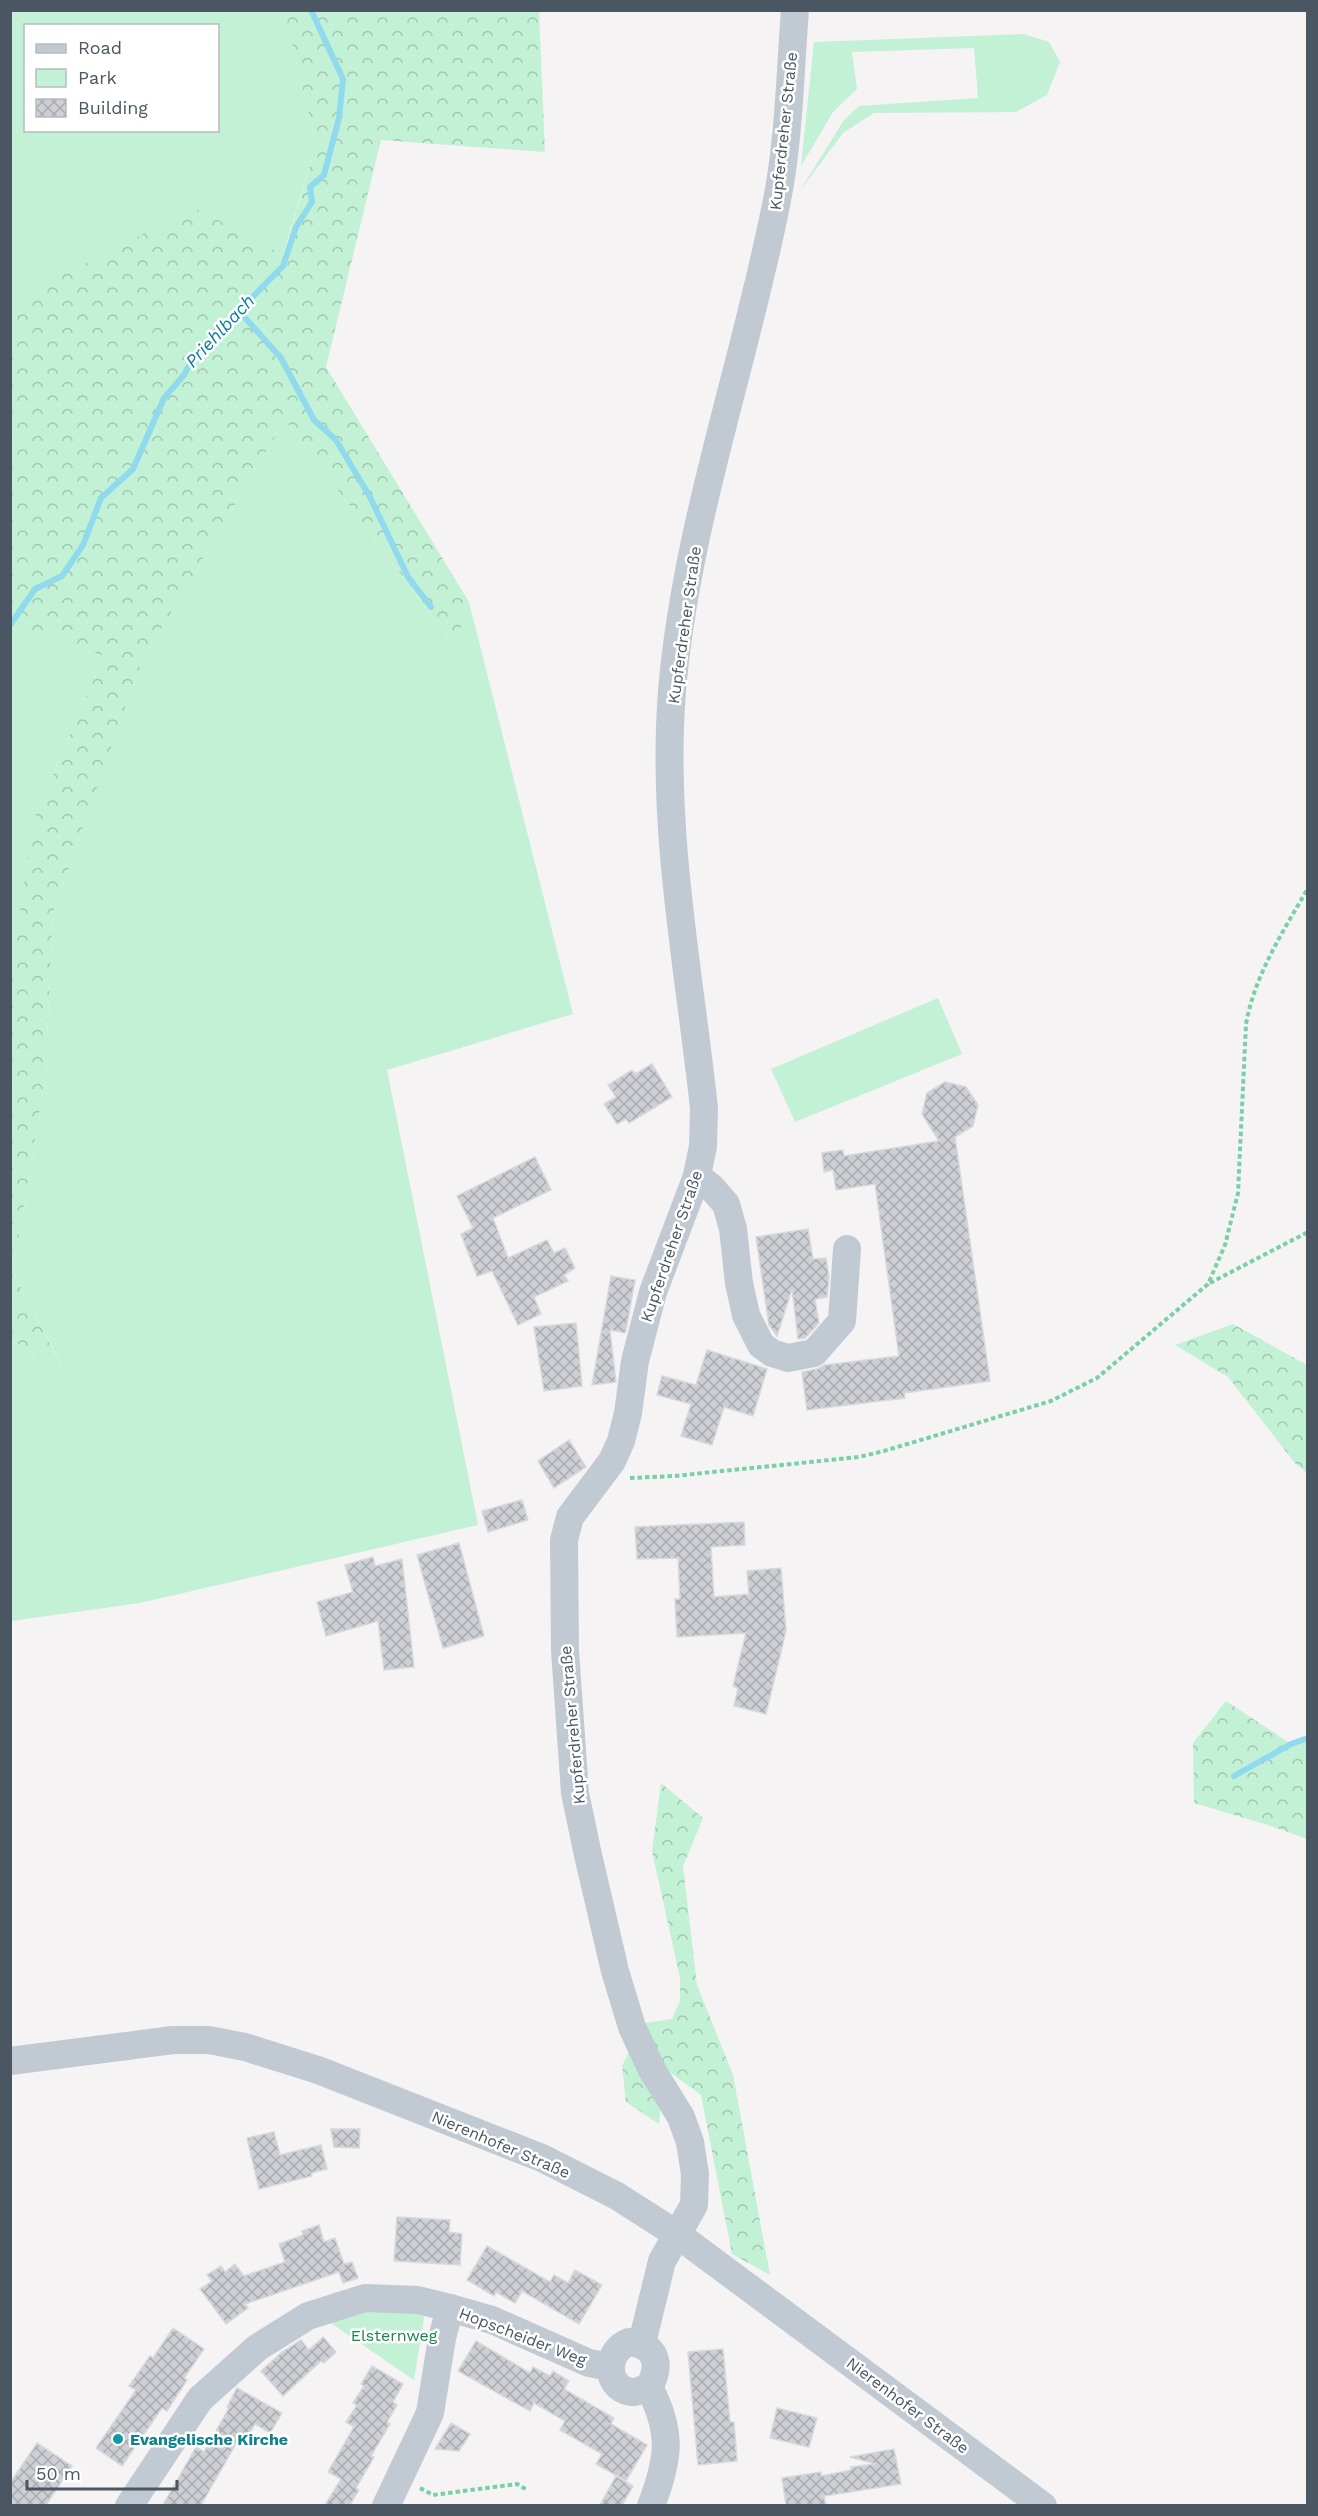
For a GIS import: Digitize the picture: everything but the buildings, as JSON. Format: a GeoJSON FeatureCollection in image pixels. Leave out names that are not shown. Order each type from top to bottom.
{"type":"FeatureCollection","features":[{"type":"Feature","properties":{"kind":"street","name":"Kupferdreher Straße"},"geometry":{"type":"LineString","coordinates":[[642,2343],[662,2261],[694,2205],[695,2174],[690,2142],[681,2116],[652,2070],[632,2027],[615,1971],[575,1793],[565,1651],[564,1540],[570,1517],[612,1461],[621,1441],[628,1413],[637,1350],[653,1292],[697,1176],[703,1146],[704,1107],[674,854],[670,774],[672,690],[685,600],[707,488],[778,195],[795,10]]}},
{"type":"Feature","properties":{"kind":"street"},"geometry":{"type":"LineString","coordinates":[[697,1176],[711,1187],[726,1204],[733,1229],[739,1283],[747,1315],[762,1345],[772,1353],[788,1358],[814,1353],[842,1321],[848,1250]]}},
{"type":"Feature","properties":{"kind":"street","name":"Nierenhofer Straße"},"geometry":{"type":"LineString","coordinates":[[10,2061],[173,2040],[209,2040],[245,2047],[318,2070],[542,2157],[617,2196],[678,2235],[1043,2505]]}},
{"type":"Feature","properties":{"kind":"street","name":"Hopscheider Weg"},"geometry":{"type":"LineString","coordinates":[[129,2505],[200,2399],[256,2348],[308,2316],[365,2298],[418,2300],[450,2308],[492,2320],[589,2363],[610,2367]]}},
{"type":"Feature","properties":{"kind":"street"},"geometry":{"type":"LineString","coordinates":[[386,2505],[430,2413],[442,2338],[450,2308]]}},
{"type":"Feature","properties":{"kind":"street"},"geometry":{"type":"LineString","coordinates":[[628,2342],[642,2343],[650,2350],[656,2364],[655,2377],[649,2387],[633,2392],[622,2388],[614,2379],[610,2367],[611,2357],[620,2345],[628,2342]]}},
{"type":"Feature","properties":{"kind":"street"},"geometry":{"type":"LineString","coordinates":[[649,2387],[664,2421],[667,2443],[660,2481],[651,2505]]}},
{"type":"Feature","properties":{"kind":"path"},"geometry":{"type":"LineString","coordinates":[[1208,1284],[1225,1245],[1238,1193],[1246,1024],[1250,999],[1260,974],[1308,888]]}},
{"type":"Feature","properties":{"kind":"path"},"geometry":{"type":"LineString","coordinates":[[603,1473],[621,1479],[674,1476],[859,1457],[1051,1401],[1097,1378],[1208,1284],[1308,1232]]}},
{"type":"Feature","properties":{"kind":"path"},"geometry":{"type":"LineString","coordinates":[[401,2477],[433,2495],[517,2484],[527,2490]]}},
{"type":"Feature","properties":{"kind":"green space"},"geometry":{"type":"Polygon","coordinates":[[[11,11],[284,11],[316,144],[283,255],[11,352],[11,11]]]}},
{"type":"Feature","properties":{"kind":"green space"},"geometry":{"type":"Polygon","coordinates":[[[284,11],[539,11],[545,152],[381,140],[326,367],[469,602],[455,646],[285,420],[141,663],[53,913],[45,1078],[13,1272],[61,1365],[11,1341],[10,990],[31,826],[104,656],[11,622],[10,352],[22,295],[195,208],[284,255],[316,144],[284,11]]]}},
{"type":"Feature","properties":{"kind":"green space"},"geometry":{"type":"Polygon","coordinates":[[[1024,34],[1049,42],[1060,62],[1047,95],[1016,112],[874,113],[843,133],[799,192],[844,120],[859,106],[978,98],[974,48],[852,52],[857,89],[833,112],[801,166],[814,42],[1024,34]]]}},
{"type":"Feature","properties":{"kind":"green space"},"geometry":{"type":"Polygon","coordinates":[[[285,420],[454,645],[469,602],[573,1014],[387,1070],[478,1525],[140,1603],[11,1621],[10,1341],[61,1364],[13,1272],[45,1078],[53,913],[141,663],[285,420]]]}},
{"type":"Feature","properties":{"kind":"green space"},"geometry":{"type":"Polygon","coordinates":[[[11,622],[104,656],[31,826],[11,990],[11,622]]]}},
{"type":"Feature","properties":{"kind":"green space"},"geometry":{"type":"Polygon","coordinates":[[[938,998],[962,1054],[795,1122],[771,1069],[938,998]]]}},
{"type":"Feature","properties":{"kind":"green space"},"geometry":{"type":"Polygon","coordinates":[[[1233,1324],[1307,1365],[1307,1473],[1295,1463],[1228,1377],[1175,1345],[1233,1324]]]}},
{"type":"Feature","properties":{"kind":"green space"},"geometry":{"type":"Polygon","coordinates":[[[1226,1701],[1291,1744],[1307,1738],[1307,1839],[1194,1803],[1193,1743],[1226,1701]]]}},
{"type":"Feature","properties":{"kind":"green space"},"geometry":{"type":"Polygon","coordinates":[[[661,1783],[703,1818],[683,1866],[697,1985],[733,2075],[770,2275],[732,2254],[701,2095],[664,2068],[659,2124],[626,2102],[622,2066],[644,2023],[672,2019],[680,2001],[680,1978],[652,1851],[661,1783]]]}},
{"type":"Feature","properties":{"kind":"green space","name":"Elsternweg"},"geometry":{"type":"Polygon","coordinates":[[[368,2307],[425,2312],[414,2380],[328,2321],[368,2307]]]}},
{"type":"Feature","properties":{"kind":"waterway","name":"Priehlbach"},"geometry":{"type":"LineString","coordinates":[[10,625],[35,589],[62,576],[83,545],[101,498],[133,469],[164,398],[184,375],[193,358],[283,266],[296,227],[312,202],[310,187],[324,175],[339,118],[343,79],[311,10]]}},
{"type":"Feature","properties":{"kind":"waterway"},"geometry":{"type":"LineString","coordinates":[[240,312],[281,358],[314,420],[336,440],[370,497],[408,577],[431,607]]}},
{"type":"Feature","properties":{"kind":"waterway"},"geometry":{"type":"LineString","coordinates":[[1234,1776],[1291,1744],[1308,1738]]}},
{"type":"Feature","properties":{"kind":"place","name":"Evangelische Kirche"},"geometry":{"type":"Point","coordinates":[118,2439]}}]}
